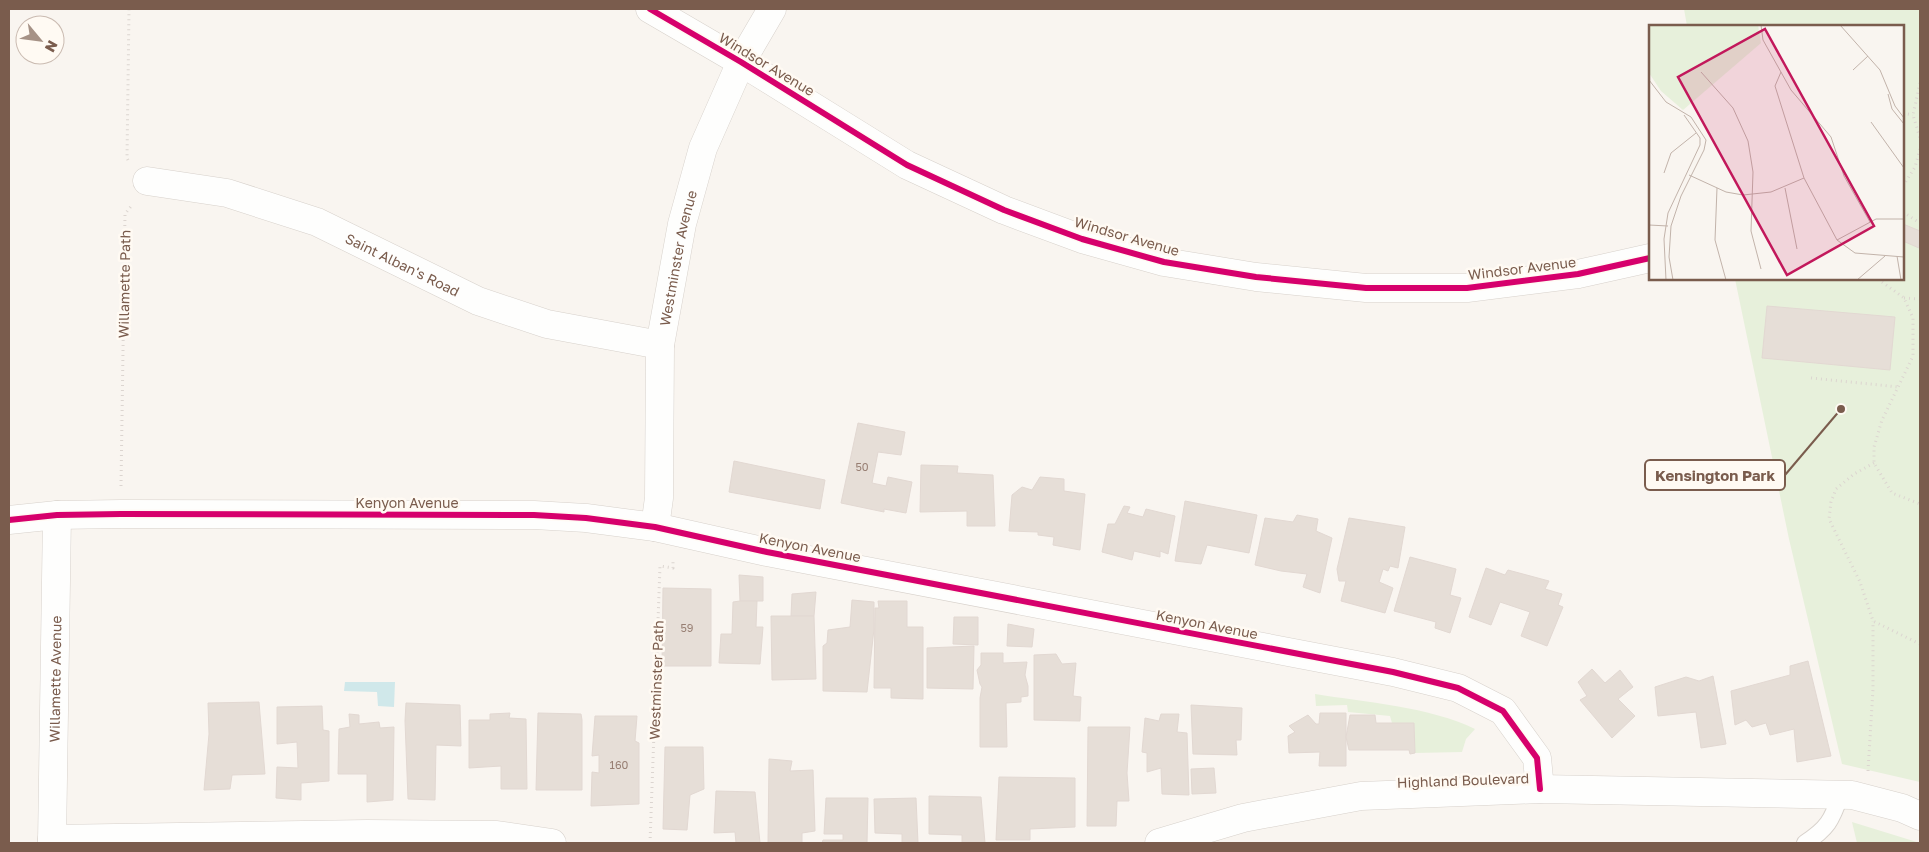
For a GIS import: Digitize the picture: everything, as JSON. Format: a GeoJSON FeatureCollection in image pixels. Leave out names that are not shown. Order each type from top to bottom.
{"type":"FeatureCollection","features":[{"type":"Feature","properties":{"kind":"street","name":"Windsor Avenue"},"geometry":{"type":"LineString","coordinates":[[650,9],[741,62],[908,165],[1004,210],[1082,239],[1164,262],[1256,277],[1366,288],[1466,288],[1578,274],[1649,258]]}},
{"type":"Feature","properties":{"kind":"street","name":"Westminster Avenue"},"geometry":{"type":"LineString","coordinates":[[666,529],[659,498],[660,345],[682,224],[703,148],[741,62],[772,9]]}},
{"type":"Feature","properties":{"kind":"street","name":"Saint Alban's Road"},"geometry":{"type":"LineString","coordinates":[[147,181],[227,193],[316,222],[478,301],[547,324],[660,345]]}},
{"type":"Feature","properties":{"kind":"street","name":"Kenyon Avenue"},"geometry":{"type":"LineString","coordinates":[[9,520],[57,515],[121,514],[534,515],[586,518],[666,529],[767,552],[1393,672],[1458,688],[1503,711],[1537,758],[1540,789]]}},
{"type":"Feature","properties":{"kind":"street","name":"Willamette Avenue"},"geometry":{"type":"LineString","coordinates":[[52,841],[57,515]]}},
{"type":"Feature","properties":{"kind":"street","name":"Highland Boulevard"},"geometry":{"type":"LineString","coordinates":[[1159,843],[1243,818],[1362,796],[1540,789],[1853,797],[1902,808],[1920,816]]}},
{"type":"Feature","properties":{"kind":"street"},"geometry":{"type":"LineString","coordinates":[[52,841],[497,836],[552,843]]}},
{"type":"Feature","properties":{"kind":"lane"},"geometry":{"type":"LineString","coordinates":[[1805,843],[1820,834],[1832,818],[1853,797]]}},
{"type":"Feature","properties":{"kind":"path"},"geometry":{"type":"LineString","coordinates":[[129,9],[127,158],[147,181]]}},
{"type":"Feature","properties":{"kind":"path"},"geometry":{"type":"LineString","coordinates":[[1920,83],[1913,115],[1920,138]]}},
{"type":"Feature","properties":{"kind":"path"},"geometry":{"type":"LineString","coordinates":[[1904,113],[1913,115]]}},
{"type":"Feature","properties":{"kind":"path"},"geometry":{"type":"LineString","coordinates":[[1904,185],[1916,167],[1920,149]]}},
{"type":"Feature","properties":{"kind":"path"},"geometry":{"type":"LineString","coordinates":[[1904,213],[1920,224]]}},
{"type":"Feature","properties":{"kind":"path"},"geometry":{"type":"LineString","coordinates":[[1879,280],[1904,298],[1913,318],[1913,356],[1882,420],[1874,447],[1874,463],[1892,493],[1920,504]]}},
{"type":"Feature","properties":{"kind":"path"},"geometry":{"type":"LineString","coordinates":[[1904,298],[1920,299]]}},
{"type":"Feature","properties":{"kind":"path"},"geometry":{"type":"LineString","coordinates":[[1811,378],[1899,387]]}},
{"type":"Feature","properties":{"kind":"path"},"geometry":{"type":"LineString","coordinates":[[1853,797],[1873,689],[1872,622],[1860,582],[1829,519],[1831,502],[1836,489],[1854,474],[1874,463]]}},
{"type":"Feature","properties":{"kind":"path"},"geometry":{"type":"LineString","coordinates":[[1872,622],[1920,644]]}},
{"type":"Feature","properties":{"kind":"green space"},"geometry":{"type":"Polygon","coordinates":[[[1684,9],[1920,9],[1920,782],[1842,764],[1789,539],[1735,280],[1904,280],[1904,25],[1687,25],[1684,9]]]}},
{"type":"Feature","properties":{"kind":"green space"},"geometry":{"type":"Polygon","coordinates":[[[1315,694],[1418,710],[1438,715],[1475,729],[1466,739],[1462,752],[1415,753],[1414,723],[1392,723],[1390,716],[1348,712],[1347,705],[1316,706],[1315,694]]]}},
{"type":"Feature","properties":{"kind":"green space"},"geometry":{"type":"Polygon","coordinates":[[[1852,822],[1920,843],[1857,843],[1852,822]]]}},
{"type":"Feature","properties":{"kind":"water"},"geometry":{"type":"Polygon","coordinates":[[[345,682],[395,682],[394,707],[378,706],[377,692],[344,691],[345,682]]]}},
{"type":"Feature","properties":{"kind":"building"},"geometry":{"type":"Polygon","coordinates":[[[1904,224],[1920,231],[1919,248],[1904,241],[1904,224]]]}},
{"type":"Feature","properties":{"kind":"building"},"geometry":{"type":"Polygon","coordinates":[[[1767,306],[1895,317],[1890,370],[1762,358],[1767,306]]]}},
{"type":"Feature","properties":{"kind":"building"},"geometry":{"type":"Polygon","coordinates":[[[858,423],[905,432],[901,455],[878,452],[872,483],[886,486],[888,477],[912,482],[906,513],[884,509],[884,512],[841,503],[858,423]]]}},
{"type":"Feature","properties":{"kind":"building"},"geometry":{"type":"Polygon","coordinates":[[[734,461],[825,480],[820,509],[729,492],[734,461]]]}},
{"type":"Feature","properties":{"kind":"building"},"geometry":{"type":"Polygon","coordinates":[[[921,465],[958,466],[957,473],[993,475],[995,526],[967,526],[967,511],[920,512],[921,465]]]}},
{"type":"Feature","properties":{"kind":"building"},"geometry":{"type":"Polygon","coordinates":[[[1040,477],[1064,479],[1064,491],[1085,494],[1080,550],[1053,545],[1054,537],[1038,535],[1038,532],[1009,531],[1012,495],[1022,487],[1032,490],[1040,477]]]}},
{"type":"Feature","properties":{"kind":"building"},"geometry":{"type":"Polygon","coordinates":[[[1185,501],[1257,515],[1249,553],[1207,545],[1201,564],[1175,561],[1185,501]]]}},
{"type":"Feature","properties":{"kind":"building"},"geometry":{"type":"Polygon","coordinates":[[[1124,506],[1130,507],[1127,513],[1143,517],[1146,509],[1175,516],[1168,554],[1160,551],[1160,557],[1134,551],[1132,560],[1102,552],[1108,524],[1115,524],[1124,506]]]}},
{"type":"Feature","properties":{"kind":"building"},"geometry":{"type":"Polygon","coordinates":[[[1297,515],[1318,519],[1316,531],[1332,538],[1320,593],[1303,587],[1307,574],[1255,565],[1265,518],[1293,522],[1297,515]]]}},
{"type":"Feature","properties":{"kind":"building"},"geometry":{"type":"Polygon","coordinates":[[[1349,518],[1405,527],[1398,568],[1390,566],[1388,571],[1383,569],[1379,582],[1393,588],[1385,613],[1341,601],[1346,581],[1339,581],[1337,569],[1349,518]]]}},
{"type":"Feature","properties":{"kind":"building"},"geometry":{"type":"Polygon","coordinates":[[[1410,557],[1456,569],[1450,595],[1461,598],[1450,633],[1435,628],[1436,622],[1394,611],[1410,557]]]}},
{"type":"Feature","properties":{"kind":"building"},"geometry":{"type":"Polygon","coordinates":[[[1486,568],[1505,575],[1508,570],[1549,581],[1545,589],[1562,594],[1558,605],[1563,607],[1547,646],[1521,636],[1530,612],[1500,602],[1491,625],[1469,617],[1486,568]]]}},
{"type":"Feature","properties":{"kind":"building"},"geometry":{"type":"Polygon","coordinates":[[[739,575],[763,577],[763,601],[740,601],[739,575]]]}},
{"type":"Feature","properties":{"kind":"building"},"geometry":{"type":"Polygon","coordinates":[[[663,588],[711,589],[711,666],[662,666],[663,588]]]}},
{"type":"Feature","properties":{"kind":"building"},"geometry":{"type":"Polygon","coordinates":[[[816,592],[814,616],[791,616],[792,594],[816,592]]]}},
{"type":"Feature","properties":{"kind":"building"},"geometry":{"type":"Polygon","coordinates":[[[852,600],[874,602],[874,629],[867,692],[823,691],[823,646],[827,643],[828,630],[850,627],[852,600]]]}},
{"type":"Feature","properties":{"kind":"building"},"geometry":{"type":"Polygon","coordinates":[[[757,601],[756,627],[763,627],[760,664],[719,663],[721,634],[732,634],[733,602],[757,601]]]}},
{"type":"Feature","properties":{"kind":"building"},"geometry":{"type":"Polygon","coordinates":[[[878,601],[907,601],[907,627],[923,627],[923,699],[891,698],[891,688],[874,688],[875,608],[879,608],[878,601]]]}},
{"type":"Feature","properties":{"kind":"building"},"geometry":{"type":"Polygon","coordinates":[[[771,616],[814,616],[816,679],[772,680],[771,616]]]}},
{"type":"Feature","properties":{"kind":"building"},"geometry":{"type":"Polygon","coordinates":[[[954,617],[978,617],[978,645],[953,644],[954,617]]]}},
{"type":"Feature","properties":{"kind":"building"},"geometry":{"type":"Polygon","coordinates":[[[1008,624],[1034,629],[1032,647],[1007,646],[1008,624]]]}},
{"type":"Feature","properties":{"kind":"building"},"geometry":{"type":"Polygon","coordinates":[[[974,646],[973,689],[927,688],[927,648],[974,646]]]}},
{"type":"Feature","properties":{"kind":"building"},"geometry":{"type":"Polygon","coordinates":[[[981,653],[1003,653],[1003,663],[1027,662],[1025,675],[1028,696],[1021,697],[1021,702],[1006,703],[1007,747],[980,747],[980,698],[982,687],[977,670],[981,665],[981,653]]]}},
{"type":"Feature","properties":{"kind":"building"},"geometry":{"type":"Polygon","coordinates":[[[1056,654],[1062,664],[1076,663],[1073,696],[1081,697],[1080,721],[1034,720],[1034,655],[1056,654]]]}},
{"type":"Feature","properties":{"kind":"building"},"geometry":{"type":"Polygon","coordinates":[[[1808,661],[1831,756],[1797,762],[1794,729],[1770,735],[1766,723],[1752,727],[1746,720],[1735,725],[1731,691],[1790,675],[1790,666],[1808,661]]]}},
{"type":"Feature","properties":{"kind":"building"},"geometry":{"type":"Polygon","coordinates":[[[1592,669],[1605,683],[1620,670],[1633,687],[1618,699],[1635,716],[1612,738],[1580,700],[1587,696],[1578,682],[1592,669]]]}},
{"type":"Feature","properties":{"kind":"building"},"geometry":{"type":"Polygon","coordinates":[[[1713,676],[1726,744],[1701,748],[1696,712],[1658,716],[1655,687],[1686,677],[1699,681],[1713,676]]]}},
{"type":"Feature","properties":{"kind":"building"},"geometry":{"type":"Polygon","coordinates":[[[259,702],[265,774],[232,775],[230,789],[204,790],[209,734],[208,703],[259,702]]]}},
{"type":"Feature","properties":{"kind":"building"},"geometry":{"type":"Polygon","coordinates":[[[406,703],[460,705],[461,746],[436,745],[435,800],[408,799],[406,703]]]}},
{"type":"Feature","properties":{"kind":"building"},"geometry":{"type":"Polygon","coordinates":[[[1191,705],[1242,708],[1241,740],[1236,740],[1237,755],[1193,754],[1191,705]]]}},
{"type":"Feature","properties":{"kind":"building"},"geometry":{"type":"Polygon","coordinates":[[[322,706],[323,730],[329,731],[329,781],[301,783],[301,800],[276,798],[277,767],[298,768],[297,742],[277,744],[277,707],[322,706]]]}},
{"type":"Feature","properties":{"kind":"building"},"geometry":{"type":"Polygon","coordinates":[[[510,713],[509,718],[526,719],[527,789],[501,789],[501,766],[469,768],[469,720],[490,720],[490,714],[510,713]]]}},
{"type":"Feature","properties":{"kind":"building"},"geometry":{"type":"Polygon","coordinates":[[[538,713],[581,714],[582,790],[536,790],[538,713]]]}},
{"type":"Feature","properties":{"kind":"building"},"geometry":{"type":"Polygon","coordinates":[[[1320,713],[1346,713],[1346,766],[1319,766],[1320,752],[1289,753],[1288,736],[1295,732],[1289,726],[1308,715],[1316,724],[1319,724],[1320,713]]]}},
{"type":"Feature","properties":{"kind":"building"},"geometry":{"type":"Polygon","coordinates":[[[349,714],[359,715],[359,724],[379,722],[380,728],[394,727],[393,800],[367,802],[367,774],[338,774],[339,729],[350,727],[349,714]]]}},
{"type":"Feature","properties":{"kind":"building"},"geometry":{"type":"Polygon","coordinates":[[[1161,714],[1179,714],[1177,732],[1187,733],[1189,795],[1162,794],[1161,768],[1147,772],[1147,753],[1142,752],[1145,718],[1159,721],[1161,714]]]}},
{"type":"Feature","properties":{"kind":"building"},"geometry":{"type":"Polygon","coordinates":[[[1350,715],[1375,715],[1376,723],[1414,723],[1415,753],[1410,754],[1409,750],[1349,750],[1346,737],[1350,715]]]}},
{"type":"Feature","properties":{"kind":"building"},"geometry":{"type":"Polygon","coordinates":[[[595,716],[637,716],[635,741],[639,743],[639,804],[591,806],[592,772],[599,773],[599,755],[592,756],[595,716]]]}},
{"type":"Feature","properties":{"kind":"building"},"geometry":{"type":"Polygon","coordinates":[[[1088,727],[1130,727],[1127,773],[1129,801],[1117,801],[1116,826],[1087,826],[1088,727]]]}},
{"type":"Feature","properties":{"kind":"building"},"geometry":{"type":"Polygon","coordinates":[[[665,747],[703,747],[704,789],[690,795],[687,830],[663,829],[665,747]]]}},
{"type":"Feature","properties":{"kind":"building"},"geometry":{"type":"Polygon","coordinates":[[[769,759],[792,761],[790,771],[813,770],[815,831],[802,833],[802,843],[768,843],[769,759]]]}},
{"type":"Feature","properties":{"kind":"building"},"geometry":{"type":"Polygon","coordinates":[[[1214,768],[1216,793],[1192,794],[1191,769],[1214,768]]]}},
{"type":"Feature","properties":{"kind":"building"},"geometry":{"type":"Polygon","coordinates":[[[999,777],[1075,778],[1075,827],[1030,829],[1030,840],[996,840],[999,777]]]}},
{"type":"Feature","properties":{"kind":"building"},"geometry":{"type":"Polygon","coordinates":[[[716,791],[755,792],[760,843],[736,843],[735,832],[714,833],[716,791]]]}},
{"type":"Feature","properties":{"kind":"building"},"geometry":{"type":"Polygon","coordinates":[[[929,796],[981,797],[985,843],[962,843],[962,835],[929,834],[929,796]]]}},
{"type":"Feature","properties":{"kind":"building"},"geometry":{"type":"Polygon","coordinates":[[[826,798],[868,798],[867,843],[822,843],[823,840],[843,840],[843,834],[824,834],[826,798]]]}},
{"type":"Feature","properties":{"kind":"building"},"geometry":{"type":"Polygon","coordinates":[[[916,798],[918,843],[902,843],[902,834],[875,833],[874,799],[916,798]]]}},
{"type":"Feature","properties":{"kind":"cycle path"},"geometry":{"type":"LineString","coordinates":[[650,9],[741,62],[907,165],[1004,210],[1082,239],[1164,262],[1256,277],[1366,288],[1467,288],[1578,274],[1649,258]]}},
{"type":"Feature","properties":{"kind":"cycle path"},"geometry":{"type":"LineString","coordinates":[[9,520],[57,515],[121,514],[534,515],[586,518],[655,527],[767,552],[1393,672],[1458,688],[1503,711],[1537,758],[1540,789]]}},
{"type":"Feature","properties":{"kind":"place","name":"Kensington Park"},"geometry":{"type":"Point","coordinates":[1841,409]}}]}
